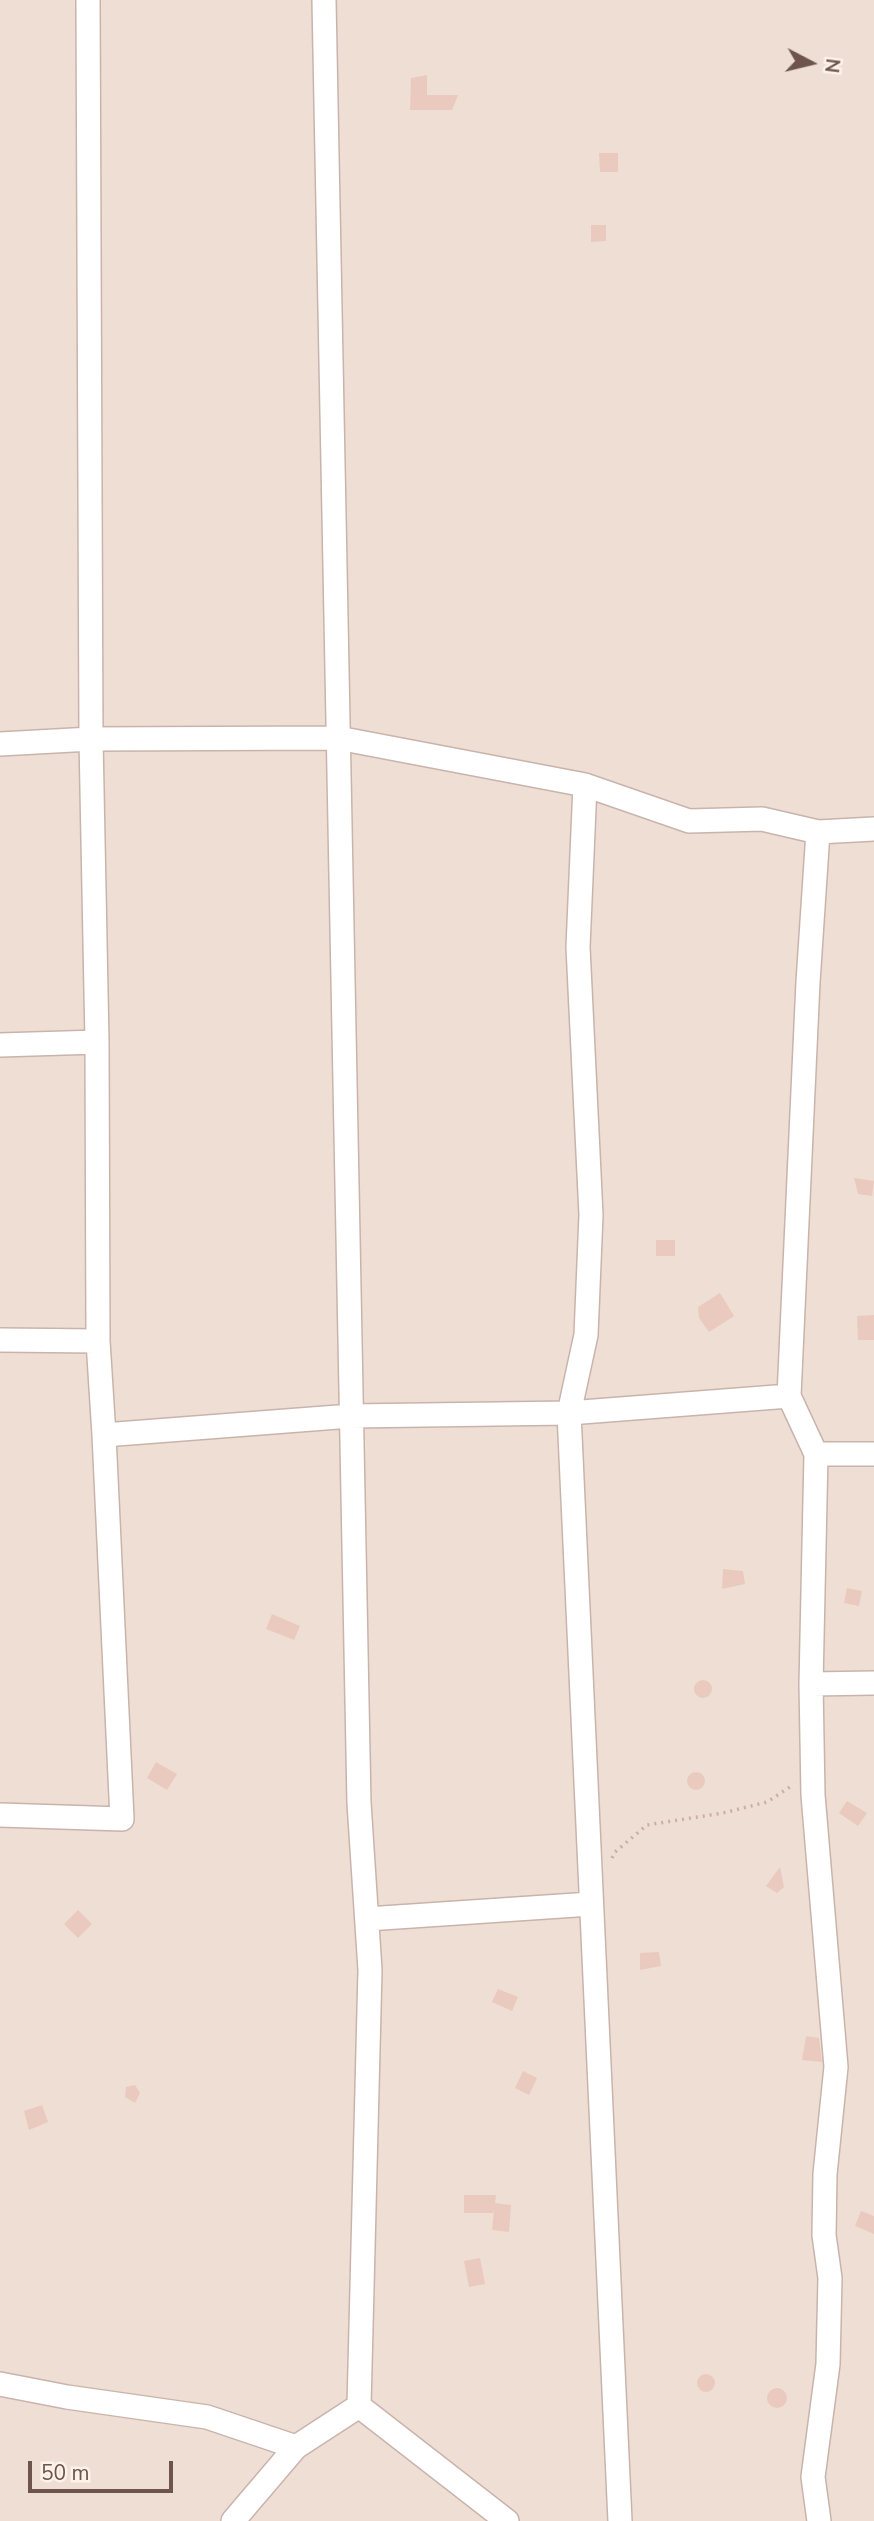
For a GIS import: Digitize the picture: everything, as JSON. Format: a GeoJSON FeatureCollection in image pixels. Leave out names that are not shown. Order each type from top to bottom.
{"type":"FeatureCollection","features":[{"type":"Feature","properties":{"kind":"street"},"geometry":{"type":"LineString","coordinates":[[0,1815],[122,1819],[98,1341],[97,1042],[91,739],[88,0]]}},
{"type":"Feature","properties":{"kind":"street"},"geometry":{"type":"LineString","coordinates":[[324,0],[359,1803],[370,1970],[359,2406]]}},
{"type":"Feature","properties":{"kind":"street"},"geometry":{"type":"LineString","coordinates":[[0,744],[91,739],[338,738],[585,785],[689,821],[762,819],[818,832],[874,830]]}},
{"type":"Feature","properties":{"kind":"street"},"geometry":{"type":"LineString","coordinates":[[585,785],[578,947],[591,1215],[586,1335],[569,1413],[620,2521]]}},
{"type":"Feature","properties":{"kind":"street"},"geometry":{"type":"LineString","coordinates":[[818,832],[808,982],[789,1396],[816,1454],[811,1684],[812,1772],[836,2067],[825,2174],[824,2235],[830,2278],[828,2364],[813,2477],[819,2521]]}},
{"type":"Feature","properties":{"kind":"street"},"geometry":{"type":"LineString","coordinates":[[0,1045],[97,1042]]}},
{"type":"Feature","properties":{"kind":"street"},"geometry":{"type":"LineString","coordinates":[[0,1340],[98,1341]]}},
{"type":"Feature","properties":{"kind":"street"},"geometry":{"type":"LineString","coordinates":[[104,1435],[351,1416],[569,1413],[789,1396]]}},
{"type":"Feature","properties":{"kind":"street"},"geometry":{"type":"LineString","coordinates":[[816,1454],[874,1454]]}},
{"type":"Feature","properties":{"kind":"street"},"geometry":{"type":"LineString","coordinates":[[811,1684],[874,1683]]}},
{"type":"Feature","properties":{"kind":"street"},"geometry":{"type":"LineString","coordinates":[[367,1919],[591,1904]]}},
{"type":"Feature","properties":{"kind":"street"},"geometry":{"type":"LineString","coordinates":[[0,2384],[67,2397],[207,2417],[296,2448]]}},
{"type":"Feature","properties":{"kind":"street"},"geometry":{"type":"LineString","coordinates":[[233,2521],[296,2448],[359,2406]]}},
{"type":"Feature","properties":{"kind":"street"},"geometry":{"type":"LineString","coordinates":[[359,2406],[507,2521]]}},
{"type":"Feature","properties":{"kind":"path"},"geometry":{"type":"LineString","coordinates":[[610,1862],[615,1852],[647,1825],[723,1813],[767,1802],[812,1772]]}},
{"type":"Feature","properties":{"kind":"shaded area"},"geometry":{"type":"Polygon","coordinates":[[[0,0],[874,0],[874,2521],[0,2521],[0,0]]]}},
{"type":"Feature","properties":{"kind":"building"},"geometry":{"type":"Polygon","coordinates":[[[427,75],[427,95],[458,95],[452,110],[410,110],[411,78],[427,75]]]}},
{"type":"Feature","properties":{"kind":"building"},"geometry":{"type":"Polygon","coordinates":[[[599,153],[618,153],[618,172],[600,172],[599,153]]]}},
{"type":"Feature","properties":{"kind":"building"},"geometry":{"type":"Polygon","coordinates":[[[591,225],[606,225],[606,241],[591,242],[591,225]]]}},
{"type":"Feature","properties":{"kind":"building"},"geometry":{"type":"Polygon","coordinates":[[[854,1178],[874,1181],[872,1196],[858,1194],[854,1178]]]}},
{"type":"Feature","properties":{"kind":"building"},"geometry":{"type":"Polygon","coordinates":[[[656,1240],[675,1240],[675,1256],[656,1256],[656,1240]]]}},
{"type":"Feature","properties":{"kind":"building"},"geometry":{"type":"Polygon","coordinates":[[[720,1293],[734,1316],[709,1332],[699,1318],[698,1307],[720,1293]]]}},
{"type":"Feature","properties":{"kind":"building"},"geometry":{"type":"Polygon","coordinates":[[[874,1315],[874,1340],[858,1340],[857,1316],[874,1315]]]}},
{"type":"Feature","properties":{"kind":"building"},"geometry":{"type":"Polygon","coordinates":[[[723,1569],[743,1571],[745,1584],[722,1589],[723,1569]]]}},
{"type":"Feature","properties":{"kind":"building"},"geometry":{"type":"Polygon","coordinates":[[[847,1588],[862,1591],[859,1606],[844,1603],[847,1588]]]}},
{"type":"Feature","properties":{"kind":"building"},"geometry":{"type":"Polygon","coordinates":[[[272,1614],[300,1626],[294,1640],[266,1629],[272,1614]]]}},
{"type":"Feature","properties":{"kind":"building"},"geometry":{"type":"Polygon","coordinates":[[[703,1680],[709,1683],[712,1689],[709,1695],[703,1698],[697,1695],[694,1689],[697,1683],[703,1680]]]}},
{"type":"Feature","properties":{"kind":"building"},"geometry":{"type":"Polygon","coordinates":[[[156,1762],[177,1774],[167,1790],[147,1778],[156,1762]]]}},
{"type":"Feature","properties":{"kind":"building"},"geometry":{"type":"Polygon","coordinates":[[[696,1772],[702,1775],[705,1781],[702,1787],[696,1790],[690,1787],[687,1781],[690,1775],[696,1772]]]}},
{"type":"Feature","properties":{"kind":"building"},"geometry":{"type":"Polygon","coordinates":[[[847,1801],[867,1813],[858,1826],[839,1813],[847,1801]]]}},
{"type":"Feature","properties":{"kind":"building"},"geometry":{"type":"Polygon","coordinates":[[[780,1867],[784,1887],[777,1893],[766,1886],[780,1867]]]}},
{"type":"Feature","properties":{"kind":"building"},"geometry":{"type":"Polygon","coordinates":[[[78,1910],[92,1924],[78,1938],[64,1924],[78,1910]]]}},
{"type":"Feature","properties":{"kind":"building"},"geometry":{"type":"Polygon","coordinates":[[[659,1952],[661,1966],[640,1970],[640,1953],[659,1952]]]}},
{"type":"Feature","properties":{"kind":"building"},"geometry":{"type":"Polygon","coordinates":[[[498,1989],[518,1997],[512,2011],[492,2002],[498,1989]]]}},
{"type":"Feature","properties":{"kind":"building"},"geometry":{"type":"Polygon","coordinates":[[[806,2036],[819,2038],[822,2062],[802,2060],[806,2036]]]}},
{"type":"Feature","properties":{"kind":"building"},"geometry":{"type":"Polygon","coordinates":[[[523,2071],[537,2078],[529,2095],[515,2088],[523,2071]]]}},
{"type":"Feature","properties":{"kind":"building"},"geometry":{"type":"Polygon","coordinates":[[[135,2085],[140,2093],[135,2103],[125,2097],[126,2087],[135,2085]]]}},
{"type":"Feature","properties":{"kind":"building"},"geometry":{"type":"Polygon","coordinates":[[[42,2105],[48,2122],[29,2130],[24,2111],[42,2105]]]}},
{"type":"Feature","properties":{"kind":"building"},"geometry":{"type":"Polygon","coordinates":[[[464,2195],[496,2195],[495,2203],[511,2205],[509,2232],[492,2230],[494,2210],[493,2213],[464,2213],[464,2195]]]}},
{"type":"Feature","properties":{"kind":"building"},"geometry":{"type":"Polygon","coordinates":[[[861,2211],[874,2216],[874,2234],[855,2226],[861,2211]]]}},
{"type":"Feature","properties":{"kind":"building"},"geometry":{"type":"Polygon","coordinates":[[[480,2258],[485,2284],[469,2287],[464,2261],[480,2258]]]}},
{"type":"Feature","properties":{"kind":"building"},"geometry":{"type":"Polygon","coordinates":[[[706,2374],[712,2377],[715,2383],[712,2389],[706,2392],[700,2389],[697,2383],[700,2377],[706,2374]]]}},
{"type":"Feature","properties":{"kind":"building"},"geometry":{"type":"Polygon","coordinates":[[[777,2388],[784,2391],[787,2398],[784,2405],[777,2408],[770,2405],[767,2398],[770,2391],[777,2388]]]}}]}
